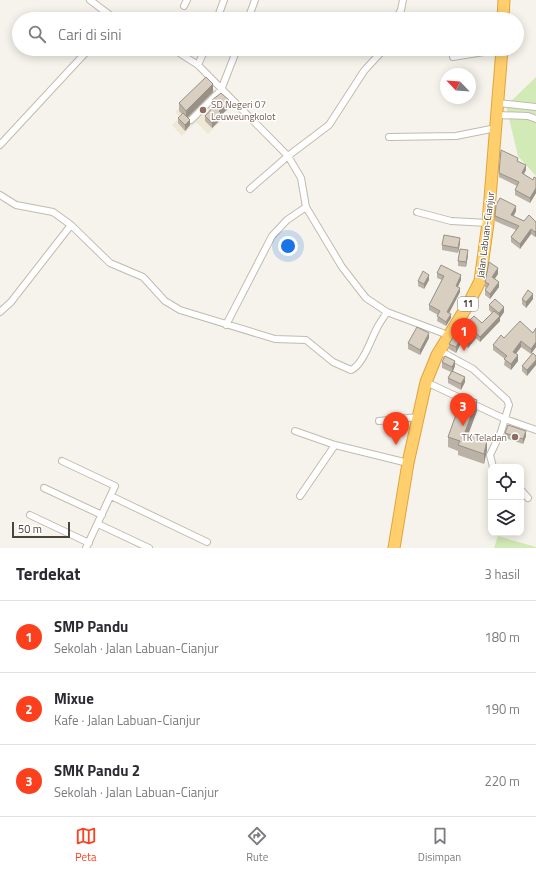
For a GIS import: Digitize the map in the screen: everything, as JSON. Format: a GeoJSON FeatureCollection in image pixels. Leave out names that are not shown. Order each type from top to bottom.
{"type":"FeatureCollection","features":[{"type":"Feature","properties":{"kind":"highway"},"geometry":{"type":"LineString","coordinates":[[503,12],[504,0]]}},
{"type":"Feature","properties":{"kind":"highway","name":"Jalan Labuan-Cianjur"},"geometry":{"type":"LineString","coordinates":[[394,548],[408,463],[426,382],[448,335],[469,303],[480,281],[488,223],[501,56]]}},
{"type":"Feature","properties":{"kind":"street"},"geometry":{"type":"LineString","coordinates":[[90,0],[106,12]]}},
{"type":"Feature","properties":{"kind":"street"},"geometry":{"type":"LineString","coordinates":[[220,12],[224,0]]}},
{"type":"Feature","properties":{"kind":"street"},"geometry":{"type":"LineString","coordinates":[[251,12],[255,0]]}},
{"type":"Feature","properties":{"kind":"street"},"geometry":{"type":"LineString","coordinates":[[400,12],[403,0]]}},
{"type":"Feature","properties":{"kind":"street"},"geometry":{"type":"LineString","coordinates":[[0,145],[83,56]]}},
{"type":"Feature","properties":{"kind":"street"},"geometry":{"type":"LineString","coordinates":[[184,56],[198,65],[221,90],[288,156],[301,178],[306,207],[342,267],[366,298],[387,312],[448,335]]}},
{"type":"Feature","properties":{"kind":"street"},"geometry":{"type":"LineString","coordinates":[[198,65],[201,56]]}},
{"type":"Feature","properties":{"kind":"street"},"geometry":{"type":"LineString","coordinates":[[191,120],[221,90],[234,56]]}},
{"type":"Feature","properties":{"kind":"street"},"geometry":{"type":"LineString","coordinates":[[250,189],[288,156],[329,125],[339,113],[364,71],[378,56]]}},
{"type":"Feature","properties":{"kind":"street"},"geometry":{"type":"LineString","coordinates":[[453,57],[459,56]]}},
{"type":"Feature","properties":{"kind":"street"},"geometry":{"type":"LineString","coordinates":[[498,103],[536,107]]}},
{"type":"Feature","properties":{"kind":"street"},"geometry":{"type":"LineString","coordinates":[[497,115],[528,116],[536,119]]}},
{"type":"Feature","properties":{"kind":"street"},"geometry":{"type":"LineString","coordinates":[[389,137],[456,136],[496,128]]}},
{"type":"Feature","properties":{"kind":"street"},"geometry":{"type":"LineString","coordinates":[[0,195],[16,205],[53,212],[71,224],[110,262],[143,277],[165,301],[180,310],[275,340],[306,340],[333,362],[351,370],[366,353],[376,328],[387,312]]}},
{"type":"Feature","properties":{"kind":"street"},"geometry":{"type":"LineString","coordinates":[[226,325],[272,236],[287,220],[306,207]]}},
{"type":"Feature","properties":{"kind":"street"},"geometry":{"type":"LineString","coordinates":[[416,212],[451,221],[488,223]]}},
{"type":"Feature","properties":{"kind":"street"},"geometry":{"type":"LineString","coordinates":[[0,312],[11,302],[71,224]]}},
{"type":"Feature","properties":{"kind":"street"},"geometry":{"type":"LineString","coordinates":[[440,351],[473,369],[507,400],[509,404],[501,432],[490,455],[492,464]]}},
{"type":"Feature","properties":{"kind":"street"},"geometry":{"type":"LineString","coordinates":[[426,382],[505,419],[536,430]]}},
{"type":"Feature","properties":{"kind":"street"},"geometry":{"type":"LineString","coordinates":[[379,421],[418,418]]}},
{"type":"Feature","properties":{"kind":"street"},"geometry":{"type":"LineString","coordinates":[[295,431],[335,445],[408,463]]}},
{"type":"Feature","properties":{"kind":"street"},"geometry":{"type":"LineString","coordinates":[[300,496],[335,445]]}},
{"type":"Feature","properties":{"kind":"street"},"geometry":{"type":"LineString","coordinates":[[30,515],[88,545],[116,486],[62,461]]}},
{"type":"Feature","properties":{"kind":"street"},"geometry":{"type":"LineString","coordinates":[[44,488],[102,515]]}},
{"type":"Feature","properties":{"kind":"street"},"geometry":{"type":"LineString","coordinates":[[524,493],[528,498]]}},
{"type":"Feature","properties":{"kind":"street"},"geometry":{"type":"LineString","coordinates":[[111,496],[207,542]]}},
{"type":"Feature","properties":{"kind":"street"},"geometry":{"type":"LineString","coordinates":[[98,524],[149,548]]}},
{"type":"Feature","properties":{"kind":"shaded area","name":"SD Negeri 07 Leuweungkolot"},"geometry":{"type":"Polygon","coordinates":[[[207,82],[230,107],[222,115],[224,118],[208,134],[196,122],[182,136],[172,125],[180,117],[175,112],[207,82]]]}},
{"type":"Feature","properties":{"kind":"green space"},"geometry":{"type":"Polygon","coordinates":[[[536,77],[536,176],[518,156],[506,106],[536,77]]]}},
{"type":"Feature","properties":{"kind":"green space"},"geometry":{"type":"Polygon","coordinates":[[[498,536],[536,547],[536,548],[494,548],[498,536]]]}},
{"type":"Feature","properties":{"kind":"building"},"geometry":{"type":"Polygon","coordinates":[[[206,77],[213,84],[186,111],[179,103],[206,77]]]}},
{"type":"Feature","properties":{"kind":"building"},"geometry":{"type":"Polygon","coordinates":[[[221,93],[230,101],[219,111],[221,113],[212,123],[205,116],[216,104],[212,100],[221,93]]]}},
{"type":"Feature","properties":{"kind":"building"},"geometry":{"type":"Polygon","coordinates":[[[183,113],[190,120],[185,125],[178,118],[183,113]]]}},
{"type":"Feature","properties":{"kind":"building"},"geometry":{"type":"Polygon","coordinates":[[[501,150],[518,158],[517,161],[526,165],[522,173],[533,180],[534,177],[536,178],[536,188],[530,198],[515,190],[519,182],[499,173],[501,150]]]}},
{"type":"Feature","properties":{"kind":"building"},"geometry":{"type":"Polygon","coordinates":[[[500,198],[516,206],[511,215],[524,221],[529,215],[536,222],[536,231],[535,232],[531,229],[520,244],[511,237],[519,226],[495,216],[496,205],[500,198]]]}},
{"type":"Feature","properties":{"kind":"building"},"geometry":{"type":"Polygon","coordinates":[[[444,235],[460,238],[458,248],[442,245],[444,235]]]}},
{"type":"Feature","properties":{"kind":"building"},"geometry":{"type":"Polygon","coordinates":[[[460,249],[468,250],[466,262],[458,261],[460,249]]]}},
{"type":"Feature","properties":{"kind":"building"},"geometry":{"type":"Polygon","coordinates":[[[489,262],[498,268],[492,277],[499,282],[490,294],[485,290],[489,284],[485,282],[489,262]]]}},
{"type":"Feature","properties":{"kind":"building"},"geometry":{"type":"Polygon","coordinates":[[[441,265],[461,275],[456,286],[460,288],[447,312],[451,314],[446,322],[437,316],[440,311],[429,305],[444,276],[437,273],[441,265]]]}},
{"type":"Feature","properties":{"kind":"building"},"geometry":{"type":"Polygon","coordinates":[[[423,271],[429,275],[424,284],[418,281],[423,271]]]}},
{"type":"Feature","properties":{"kind":"building"},"geometry":{"type":"Polygon","coordinates":[[[528,290],[533,294],[526,302],[522,299],[528,290]]]}},
{"type":"Feature","properties":{"kind":"building"},"geometry":{"type":"Polygon","coordinates":[[[495,299],[504,307],[499,313],[489,305],[495,299]]]}},
{"type":"Feature","properties":{"kind":"building"},"geometry":{"type":"Polygon","coordinates":[[[494,311],[500,316],[480,337],[476,333],[468,343],[461,338],[456,347],[449,344],[458,329],[460,330],[474,316],[482,323],[494,311]]]}},
{"type":"Feature","properties":{"kind":"building"},"geometry":{"type":"Polygon","coordinates":[[[520,321],[533,333],[536,328],[536,342],[531,349],[521,341],[513,352],[518,355],[511,364],[504,359],[507,356],[493,345],[501,335],[504,338],[520,321]]]}},
{"type":"Feature","properties":{"kind":"building"},"geometry":{"type":"Polygon","coordinates":[[[417,327],[429,333],[420,350],[408,343],[417,327]]]}},
{"type":"Feature","properties":{"kind":"building"},"geometry":{"type":"Polygon","coordinates":[[[533,353],[536,356],[536,360],[527,370],[522,366],[533,353]]]}},
{"type":"Feature","properties":{"kind":"building"},"geometry":{"type":"Polygon","coordinates":[[[445,356],[455,361],[452,367],[442,362],[445,356]]]}},
{"type":"Feature","properties":{"kind":"building"},"geometry":{"type":"Polygon","coordinates":[[[452,371],[465,377],[461,384],[448,378],[452,371]]]}},
{"type":"Feature","properties":{"kind":"building"},"geometry":{"type":"Polygon","coordinates":[[[463,395],[477,400],[465,432],[487,440],[484,454],[458,445],[460,441],[448,437],[463,395]]]}},
{"type":"Feature","properties":{"kind":"building"},"geometry":{"type":"Polygon","coordinates":[[[508,425],[526,431],[523,439],[505,433],[508,425]]]}},
{"type":"Feature","properties":{"kind":"place","name":"SD Negeri 07 Leuweungkolot"},"geometry":{"type":"Point","coordinates":[203,110]}},
{"type":"Feature","properties":{"kind":"place","name":"SMP Pandu"},"geometry":{"type":"Point","coordinates":[464,351]}},
{"type":"Feature","properties":{"kind":"place","name":"SMK Pandu 2"},"geometry":{"type":"Point","coordinates":[463,426]}},
{"type":"Feature","properties":{"kind":"place","name":"TK Teladan"},"geometry":{"type":"Point","coordinates":[515,437]}},
{"type":"Feature","properties":{"kind":"place","name":"Mixue"},"geometry":{"type":"Point","coordinates":[396,445]}}]}
